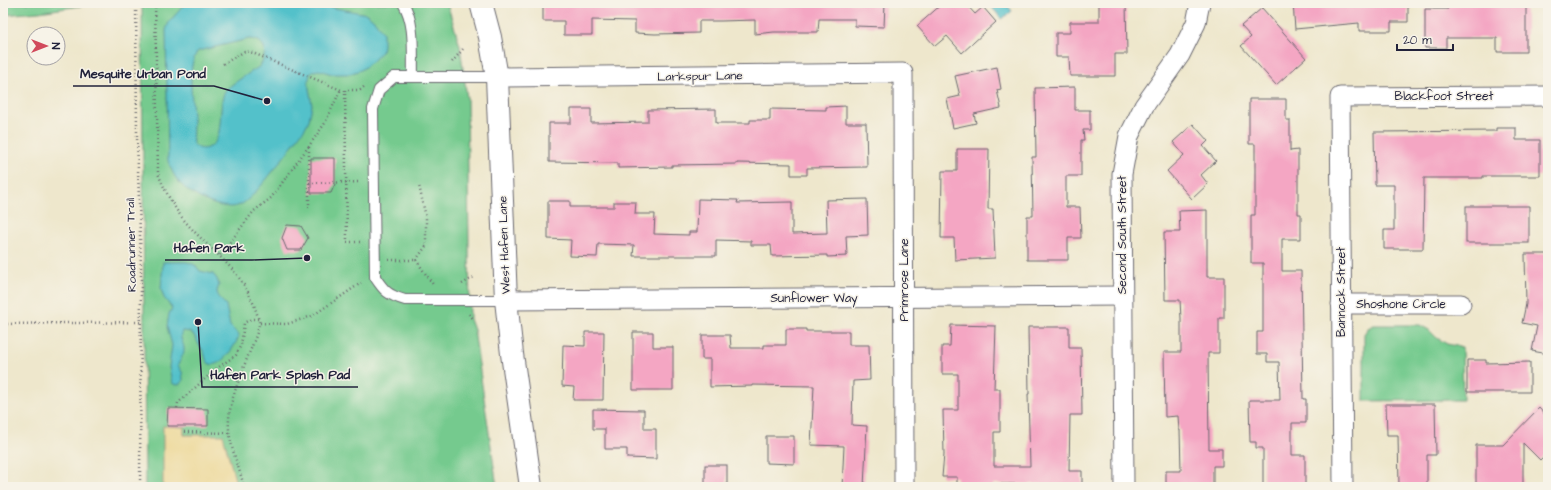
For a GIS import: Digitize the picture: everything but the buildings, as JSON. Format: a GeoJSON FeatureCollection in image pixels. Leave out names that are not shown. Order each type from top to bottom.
{"type":"FeatureCollection","features":[{"type":"Feature","properties":{"kind":"main road","name":"West Hafen Lane"},"geometry":{"type":"LineString","coordinates":[[481,3],[490,36],[497,77],[506,300],[512,354],[531,487]]}},
{"type":"Feature","properties":{"kind":"street","name":"Second South Street"},"geometry":{"type":"LineString","coordinates":[[1124,487],[1122,174],[1130,136],[1144,106],[1180,55],[1196,24],[1200,3]]}},
{"type":"Feature","properties":{"kind":"street","name":"Larkspur Lane"},"geometry":{"type":"LineString","coordinates":[[497,77],[903,73]]}},
{"type":"Feature","properties":{"kind":"street","name":"Primrose Lane"},"geometry":{"type":"LineString","coordinates":[[903,73],[904,487]]}},
{"type":"Feature","properties":{"kind":"street","name":"Blackfoot Street"},"geometry":{"type":"LineString","coordinates":[[1340,97],[1548,96]]}},
{"type":"Feature","properties":{"kind":"street","name":"Bannock Street"},"geometry":{"type":"LineString","coordinates":[[1340,97],[1343,487]]}},
{"type":"Feature","properties":{"kind":"street","name":"Sunflower Way"},"geometry":{"type":"LineString","coordinates":[[506,300],[1122,296]]}},
{"type":"Feature","properties":{"kind":"street","name":"Shoshone Circle"},"geometry":{"type":"LineString","coordinates":[[1341,304],[1461,304]]}},
{"type":"Feature","properties":{"kind":"lane"},"geometry":{"type":"LineString","coordinates":[[403,3],[409,12],[412,28],[413,77]]}},
{"type":"Feature","properties":{"kind":"lane"},"geometry":{"type":"LineString","coordinates":[[497,77],[394,77],[379,90],[373,109],[375,277],[384,290],[393,297],[405,300],[506,300]]}},
{"type":"Feature","properties":{"kind":"path","name":"Roadrunner Trail"},"geometry":{"type":"LineString","coordinates":[[136,3],[137,136],[141,269],[140,487]]}},
{"type":"Feature","properties":{"kind":"path"},"geometry":{"type":"LineString","coordinates":[[155,3],[158,173],[162,185],[179,214],[190,227],[220,255],[242,280],[254,302],[260,323],[243,367],[232,402],[229,420],[232,447],[244,487]]}},
{"type":"Feature","properties":{"kind":"path"},"geometry":{"type":"LineString","coordinates":[[223,64],[245,51],[341,90],[345,90]]}},
{"type":"Feature","properties":{"kind":"path"},"geometry":{"type":"LineString","coordinates":[[220,255],[254,211],[271,198],[325,123],[341,90]]}},
{"type":"Feature","properties":{"kind":"path"},"geometry":{"type":"LineString","coordinates":[[309,146],[309,208]]}},
{"type":"Feature","properties":{"kind":"path"},"geometry":{"type":"LineString","coordinates":[[309,183],[346,182],[346,242],[361,242]]}},
{"type":"Feature","properties":{"kind":"path"},"geometry":{"type":"LineString","coordinates":[[416,260],[426,246],[426,218],[419,185]]}},
{"type":"Feature","properties":{"kind":"path"},"geometry":{"type":"LineString","coordinates":[[384,260],[416,260]]}},
{"type":"Feature","properties":{"kind":"path"},"geometry":{"type":"LineString","coordinates":[[416,260],[434,286],[440,286]]}},
{"type":"Feature","properties":{"kind":"path"},"geometry":{"type":"LineString","coordinates":[[457,287],[474,277]]}},
{"type":"Feature","properties":{"kind":"path"},"geometry":{"type":"LineString","coordinates":[[260,323],[287,324],[312,316],[361,283]]}},
{"type":"Feature","properties":{"kind":"path"},"geometry":{"type":"LineString","coordinates":[[177,408],[178,403],[216,369],[236,355],[241,345],[244,323],[251,319],[258,319]]}},
{"type":"Feature","properties":{"kind":"path"},"geometry":{"type":"LineString","coordinates":[[3,324],[140,322]]}},
{"type":"Feature","properties":{"kind":"path"},"geometry":{"type":"LineString","coordinates":[[184,432],[230,433]]}},
{"type":"Feature","properties":{"kind":"green space"},"geometry":{"type":"Polygon","coordinates":[[[3,3],[94,4],[39,12],[3,15],[3,3]]]}},
{"type":"Feature","properties":{"kind":"green space"},"geometry":{"type":"Polygon","coordinates":[[[142,3],[447,3],[460,46],[467,98],[470,319],[474,330],[497,487],[145,487],[142,3]]]}},
{"type":"Feature","properties":{"kind":"green space"},"geometry":{"type":"Polygon","coordinates":[[[1374,325],[1420,325],[1447,344],[1462,347],[1463,400],[1364,401],[1364,334],[1368,328],[1374,325]]]}},
{"type":"Feature","properties":{"kind":"sand"},"geometry":{"type":"Polygon","coordinates":[[[163,426],[184,427],[184,435],[223,435],[237,487],[163,487],[163,426]]]}},
{"type":"Feature","properties":{"kind":"water"},"geometry":{"type":"Polygon","coordinates":[[[186,3],[320,3],[329,7],[367,14],[376,22],[383,33],[383,45],[382,51],[373,61],[361,70],[349,74],[332,74],[319,70],[310,74],[308,83],[312,105],[309,120],[305,128],[274,170],[247,200],[240,205],[226,207],[206,201],[185,188],[180,184],[168,161],[166,30],[169,22],[186,3]],[[249,39],[198,51],[194,57],[191,74],[193,144],[198,148],[207,148],[213,145],[217,139],[221,106],[225,91],[260,66],[263,61],[265,52],[264,48],[259,41],[249,39]]]}},
{"type":"Feature","properties":{"kind":"water"},"geometry":{"type":"Polygon","coordinates":[[[988,3],[1005,3],[1012,11],[1002,19],[988,3]]]}},
{"type":"Feature","properties":{"kind":"water"},"geometry":{"type":"Polygon","coordinates":[[[163,262],[187,262],[195,265],[200,271],[213,274],[219,285],[217,291],[218,297],[226,305],[230,326],[239,335],[232,349],[223,359],[214,364],[210,364],[207,362],[203,351],[193,335],[189,332],[182,331],[181,339],[184,346],[184,351],[178,365],[182,372],[183,380],[180,384],[176,385],[172,383],[169,367],[172,345],[167,327],[169,314],[172,308],[164,298],[161,289],[163,262]]]}},
{"type":"Feature","properties":{"kind":"place","name":"Mesquite Urban Pond"},"geometry":{"type":"Point","coordinates":[267,101]}},
{"type":"Feature","properties":{"kind":"place","name":"Hafen Park"},"geometry":{"type":"Point","coordinates":[307,258]}},
{"type":"Feature","properties":{"kind":"place","name":"Hafen Park Splash Pad"},"geometry":{"type":"Point","coordinates":[198,322]}}]}
